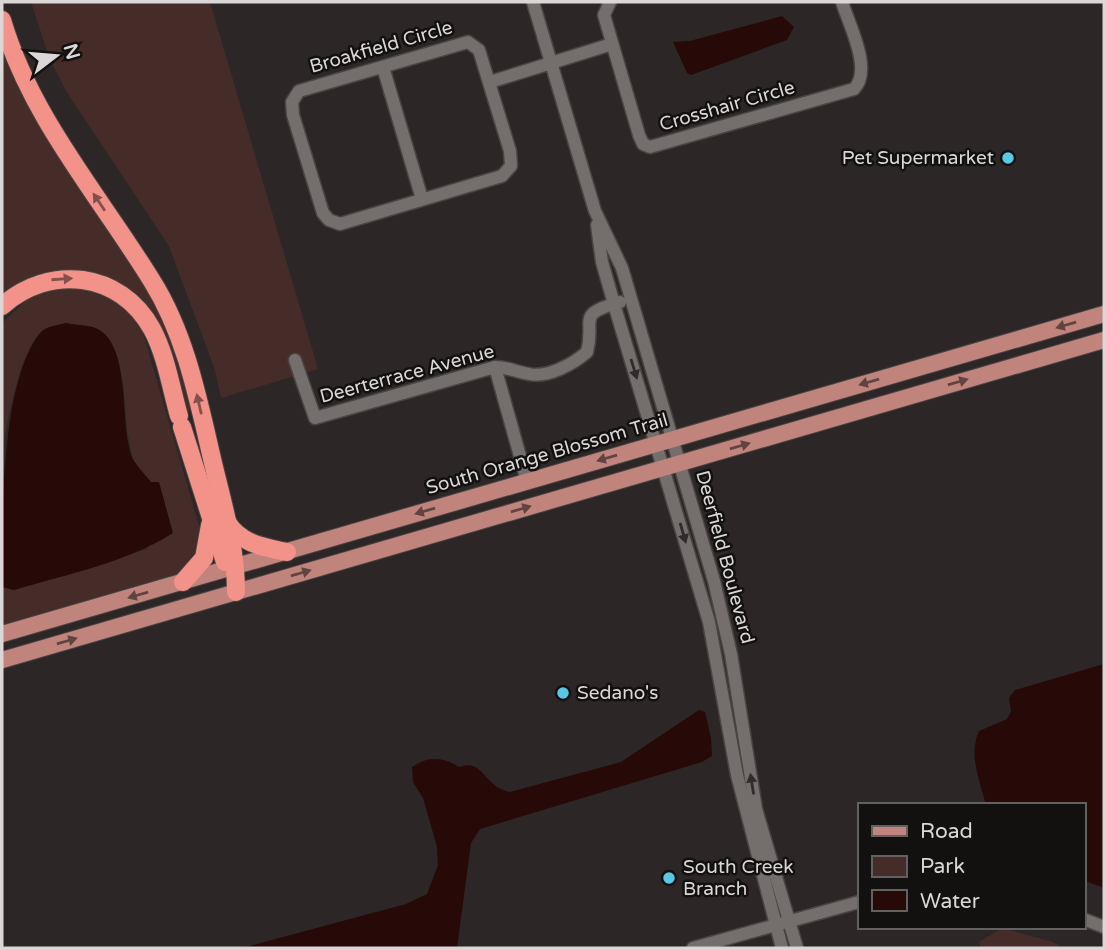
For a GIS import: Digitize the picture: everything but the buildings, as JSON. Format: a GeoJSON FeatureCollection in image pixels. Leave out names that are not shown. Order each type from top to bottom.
{"type":"FeatureCollection","features":[{"type":"Feature","properties":{"kind":"highway"},"geometry":{"type":"LineString","coordinates":[[2,20],[32,97],[153,283],[173,320],[195,389],[227,521],[236,592]]}},
{"type":"Feature","properties":{"kind":"highway"},"geometry":{"type":"LineString","coordinates":[[2,306],[18,292],[50,280],[85,279],[117,291],[141,313],[152,330],[209,514],[232,567]]}},
{"type":"Feature","properties":{"kind":"highway"},"geometry":{"type":"LineString","coordinates":[[183,582],[204,558],[210,538],[209,514]]}},
{"type":"Feature","properties":{"kind":"highway"},"geometry":{"type":"LineString","coordinates":[[227,521],[233,532],[250,543],[287,552]]}},
{"type":"Feature","properties":{"kind":"main road","name":"South Orange Blossom Trail"},"geometry":{"type":"LineString","coordinates":[[2,634],[1104,314]]}},
{"type":"Feature","properties":{"kind":"main road"},"geometry":{"type":"LineString","coordinates":[[993,372],[1006,352],[1028,336]]}},
{"type":"Feature","properties":{"kind":"main road"},"geometry":{"type":"LineString","coordinates":[[2,660],[1104,340]]}},
{"type":"Feature","properties":{"kind":"main road"},"geometry":{"type":"LineString","coordinates":[[456,528],[466,510],[483,494]]}},
{"type":"Feature","properties":{"kind":"street","name":"Deerfield Boulevard"},"geometry":{"type":"LineString","coordinates":[[533,2],[595,211],[602,262],[614,304],[724,617],[756,809],[797,948]]}},
{"type":"Feature","properties":{"kind":"street"},"geometry":{"type":"LineString","coordinates":[[490,82],[612,44],[604,15],[610,2]]}},
{"type":"Feature","properties":{"kind":"street","name":"Crosshair Circle"},"geometry":{"type":"LineString","coordinates":[[612,44],[643,144],[650,147],[664,145],[854,89],[861,81],[863,69],[842,2]]}},
{"type":"Feature","properties":{"kind":"street","name":"Broakfield Circle"},"geometry":{"type":"LineString","coordinates":[[468,42],[479,50],[512,166],[502,176],[340,224],[329,220],[323,213],[293,115],[292,102],[299,91],[383,66],[468,42]]}},
{"type":"Feature","properties":{"kind":"street"},"geometry":{"type":"LineString","coordinates":[[383,66],[422,199]]}},
{"type":"Feature","properties":{"kind":"street","name":"Deerfield Boulevard"},"geometry":{"type":"LineString","coordinates":[[595,211],[622,268],[664,442]]}},
{"type":"Feature","properties":{"kind":"street","name":"Deerterrace Avenue"},"geometry":{"type":"LineString","coordinates":[[295,360],[315,418],[495,367],[509,367],[531,375],[571,366],[587,352],[587,320],[593,312],[631,299]]}},
{"type":"Feature","properties":{"kind":"street"},"geometry":{"type":"LineString","coordinates":[[495,367],[527,481]]}},
{"type":"Feature","properties":{"kind":"street","name":"Deerfield Boulevard"},"geometry":{"type":"LineString","coordinates":[[672,466],[709,622],[737,775],[782,948]]}},
{"type":"Feature","properties":{"kind":"street"},"geometry":{"type":"LineString","coordinates":[[709,622],[724,617]]}},
{"type":"Feature","properties":{"kind":"street"},"geometry":{"type":"LineString","coordinates":[[692,948],[858,902]]}},
{"type":"Feature","properties":{"kind":"street"},"geometry":{"type":"LineString","coordinates":[[1085,920],[1104,927]]}},
{"type":"Feature","properties":{"kind":"green space"},"geometry":{"type":"Polygon","coordinates":[[[31,2],[210,2],[318,369],[221,398],[215,370],[169,246],[66,91],[49,57],[31,2]]]}},
{"type":"Feature","properties":{"kind":"green space"},"geometry":{"type":"Polygon","coordinates":[[[2,31],[159,300],[196,410],[187,412],[153,318],[63,272],[41,276],[2,298],[2,31]]]}},
{"type":"Feature","properties":{"kind":"green space"},"geometry":{"type":"Polygon","coordinates":[[[70,286],[92,291],[120,305],[142,330],[205,546],[180,573],[2,625],[2,587],[14,590],[147,549],[152,483],[133,460],[127,431],[123,381],[66,323],[45,329],[36,337],[29,351],[16,388],[2,457],[2,323],[33,294],[70,286]]]}},
{"type":"Feature","properties":{"kind":"green space"},"geometry":{"type":"Polygon","coordinates":[[[1000,929],[1006,929],[1053,942],[1063,948],[981,948],[979,942],[1000,929]]]}},
{"type":"Feature","properties":{"kind":"water"},"geometry":{"type":"Polygon","coordinates":[[[782,16],[794,27],[787,40],[691,75],[687,73],[673,42],[690,41],[782,16]]]}},
{"type":"Feature","properties":{"kind":"water"},"geometry":{"type":"Polygon","coordinates":[[[66,323],[93,327],[106,336],[115,350],[123,388],[129,447],[142,472],[151,482],[159,482],[173,533],[116,560],[14,590],[2,587],[2,526],[11,417],[28,354],[43,330],[66,323]]]}},
{"type":"Feature","properties":{"kind":"water"},"geometry":{"type":"Polygon","coordinates":[[[1104,664],[1104,888],[1085,881],[1085,803],[985,803],[976,768],[976,740],[979,731],[1007,719],[1011,712],[1009,698],[1015,690],[1104,664]]]}},
{"type":"Feature","properties":{"kind":"water"},"geometry":{"type":"Polygon","coordinates":[[[699,710],[705,712],[711,738],[712,756],[702,762],[480,829],[471,843],[457,948],[242,948],[406,904],[427,894],[438,865],[437,847],[423,798],[413,782],[412,767],[418,763],[435,759],[459,767],[474,766],[494,785],[510,792],[621,762],[699,710]]]}},
{"type":"Feature","properties":{"kind":"place","name":"Pet Supermarket"},"geometry":{"type":"Point","coordinates":[1008,158]}},
{"type":"Feature","properties":{"kind":"place","name":"Sedano's"},"geometry":{"type":"Point","coordinates":[563,693]}},
{"type":"Feature","properties":{"kind":"place","name":"South Creek Branch"},"geometry":{"type":"Point","coordinates":[669,878]}}]}
